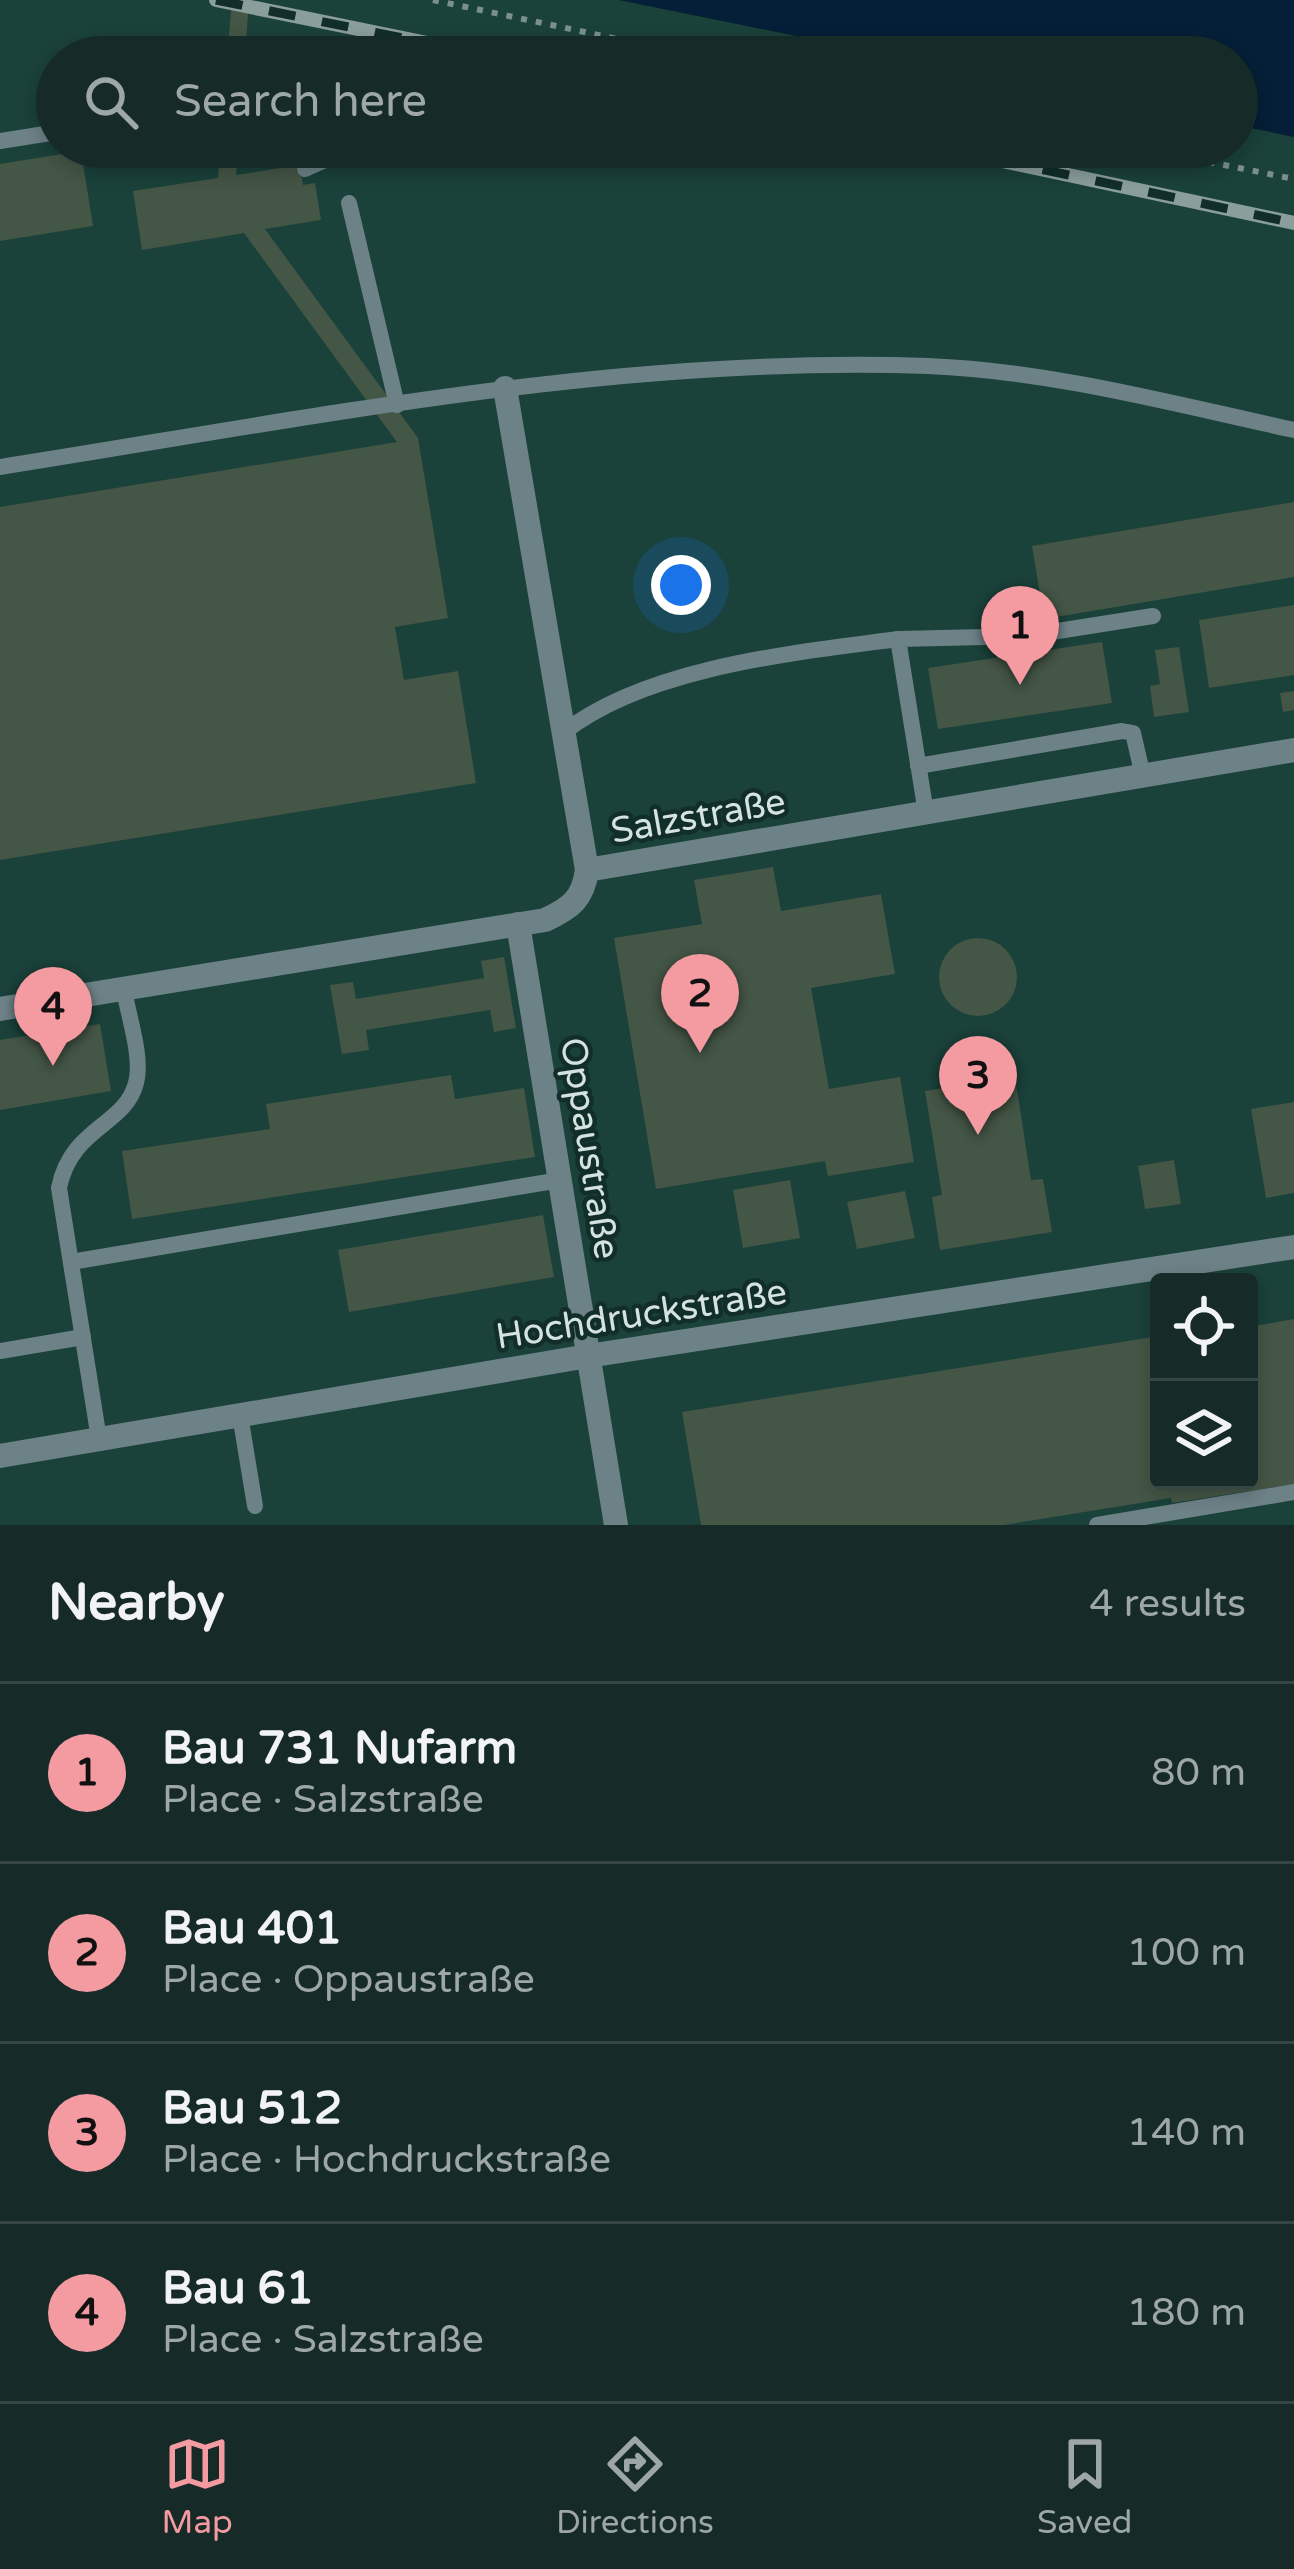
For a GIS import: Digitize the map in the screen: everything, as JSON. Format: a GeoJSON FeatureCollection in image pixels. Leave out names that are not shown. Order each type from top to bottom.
{"type":"FeatureCollection","features":[{"type":"Feature","properties":{"kind":"street"},"geometry":{"type":"LineString","coordinates":[[505,388],[587,870]]}},
{"type":"Feature","properties":{"kind":"street","name":"Salzstraße"},"geometry":{"type":"LineString","coordinates":[[0,1009],[545,920],[572,908],[584,890],[587,870],[1294,750]]}},
{"type":"Feature","properties":{"kind":"street","name":"Oppaustraße"},"geometry":{"type":"LineString","coordinates":[[518,924],[616,1525]]}},
{"type":"Feature","properties":{"kind":"street","name":"Hochdruckstraße"},"geometry":{"type":"LineString","coordinates":[[0,1456],[588,1356],[1294,1247]]}},
{"type":"Feature","properties":{"kind":"lane"},"geometry":{"type":"LineString","coordinates":[[0,141],[36,135]]}},
{"type":"Feature","properties":{"kind":"lane"},"geometry":{"type":"LineString","coordinates":[[349,203],[397,405]]}},
{"type":"Feature","properties":{"kind":"lane"},"geometry":{"type":"LineString","coordinates":[[0,467],[505,388],[815,367],[928,367],[1034,377],[1294,430]]}},
{"type":"Feature","properties":{"kind":"lane"},"geometry":{"type":"LineString","coordinates":[[564,732],[588,713],[625,696],[790,656],[898,638],[1026,636],[1153,616]]}},
{"type":"Feature","properties":{"kind":"lane"},"geometry":{"type":"LineString","coordinates":[[898,638],[926,813]]}},
{"type":"Feature","properties":{"kind":"lane"},"geometry":{"type":"LineString","coordinates":[[918,766],[1123,731],[1137,739],[1143,776]]}},
{"type":"Feature","properties":{"kind":"lane"},"geometry":{"type":"LineString","coordinates":[[99,1439],[59,1188],[63,1169],[79,1142],[130,1099],[137,1079],[124,988]]}},
{"type":"Feature","properties":{"kind":"lane"},"geometry":{"type":"LineString","coordinates":[[71,1262],[560,1180]]}},
{"type":"Feature","properties":{"kind":"lane"},"geometry":{"type":"LineString","coordinates":[[0,1351],[83,1336]]}},
{"type":"Feature","properties":{"kind":"lane"},"geometry":{"type":"LineString","coordinates":[[240,1415],[255,1506]]}},
{"type":"Feature","properties":{"kind":"lane"},"geometry":{"type":"LineString","coordinates":[[1096,1525],[1294,1492]]}},
{"type":"Feature","properties":{"kind":"path"},"geometry":{"type":"LineString","coordinates":[[433,0],[604,36]]}},
{"type":"Feature","properties":{"kind":"path"},"geometry":{"type":"LineString","coordinates":[[1239,168],[1294,179]]}},
{"type":"Feature","properties":{"kind":"shaded area"},"geometry":{"type":"Polygon","coordinates":[[[0,0],[619,0],[796,36],[36,36],[36,168],[1258,168],[1258,129],[1294,137],[1294,1525],[0,1525],[0,0]]]}},
{"type":"Feature","properties":{"kind":"water"},"geometry":{"type":"Polygon","coordinates":[[[619,0],[1294,0],[1294,137],[1258,129],[1258,36],[796,36],[619,0]]]}},
{"type":"Feature","properties":{"kind":"building"},"geometry":{"type":"Polygon","coordinates":[[[232,0],[249,0],[246,36],[229,36],[232,0]]]}},
{"type":"Feature","properties":{"kind":"building"},"geometry":{"type":"Polygon","coordinates":[[[36,158],[36,168],[84,168],[93,226],[0,241],[0,164],[36,158]]]}},
{"type":"Feature","properties":{"kind":"building"},"geometry":{"type":"Polygon","coordinates":[[[219,168],[236,168],[236,175],[300,168],[303,185],[315,183],[321,220],[265,229],[418,438],[448,618],[395,627],[404,680],[458,671],[476,783],[0,860],[0,507],[397,442],[244,233],[142,250],[133,191],[218,178],[219,168]]]}},
{"type":"Feature","properties":{"kind":"building"},"geometry":{"type":"Polygon","coordinates":[[[1294,502],[1294,577],[1044,619],[1032,546],[1294,502]]]}},
{"type":"Feature","properties":{"kind":"building"},"geometry":{"type":"Polygon","coordinates":[[[1294,605],[1294,675],[1209,688],[1199,620],[1294,605]]]}},
{"type":"Feature","properties":{"kind":"building"},"geometry":{"type":"Polygon","coordinates":[[[1102,642],[1112,703],[938,729],[928,668],[1102,642]]]}},
{"type":"Feature","properties":{"kind":"building"},"geometry":{"type":"Polygon","coordinates":[[[1179,647],[1189,712],[1154,717],[1150,686],[1160,684],[1155,650],[1179,647]]]}},
{"type":"Feature","properties":{"kind":"building"},"geometry":{"type":"Polygon","coordinates":[[[1294,691],[1294,710],[1283,712],[1280,693],[1294,691]]]}},
{"type":"Feature","properties":{"kind":"building"},"geometry":{"type":"Polygon","coordinates":[[[773,867],[781,911],[881,894],[895,974],[811,988],[829,1089],[900,1077],[914,1162],[828,1176],[825,1161],[656,1189],[614,938],[702,924],[694,880],[773,867]]]}},
{"type":"Feature","properties":{"kind":"building"},"geometry":{"type":"Polygon","coordinates":[[[978,938],[1005,950],[1017,977],[1005,1004],[978,1016],[951,1004],[939,977],[951,950],[978,938]]]}},
{"type":"Feature","properties":{"kind":"building"},"geometry":{"type":"Polygon","coordinates":[[[504,957],[516,1028],[494,1032],[490,1010],[366,1030],[369,1050],[342,1054],[330,985],[353,982],[356,999],[484,978],[481,961],[504,957]]]}},
{"type":"Feature","properties":{"kind":"building"},"geometry":{"type":"Polygon","coordinates":[[[100,1024],[111,1091],[0,1110],[0,1040],[100,1024]]]}},
{"type":"Feature","properties":{"kind":"building"},"geometry":{"type":"Polygon","coordinates":[[[451,1075],[455,1099],[524,1088],[535,1157],[132,1219],[122,1151],[270,1129],[266,1104],[451,1075]]]}},
{"type":"Feature","properties":{"kind":"building"},"geometry":{"type":"Polygon","coordinates":[[[1015,1077],[1031,1180],[1043,1179],[1052,1232],[940,1250],[932,1197],[942,1195],[925,1091],[1015,1077]]]}},
{"type":"Feature","properties":{"kind":"building"},"geometry":{"type":"Polygon","coordinates":[[[1294,1102],[1294,1193],[1266,1198],[1251,1109],[1294,1102]]]}},
{"type":"Feature","properties":{"kind":"building"},"geometry":{"type":"Polygon","coordinates":[[[1174,1160],[1181,1204],[1145,1209],[1138,1166],[1174,1160]]]}},
{"type":"Feature","properties":{"kind":"building"},"geometry":{"type":"Polygon","coordinates":[[[790,1180],[800,1238],[743,1248],[733,1190],[790,1180]]]}},
{"type":"Feature","properties":{"kind":"building"},"geometry":{"type":"Polygon","coordinates":[[[905,1191],[915,1238],[857,1249],[847,1202],[905,1191]]]}},
{"type":"Feature","properties":{"kind":"building"},"geometry":{"type":"Polygon","coordinates":[[[543,1215],[554,1277],[349,1312],[338,1250],[543,1215]]]}},
{"type":"Feature","properties":{"kind":"building"},"geometry":{"type":"Polygon","coordinates":[[[1294,1319],[1294,1484],[1004,1525],[701,1525],[682,1412],[1150,1337],[1150,1489],[1258,1489],[1258,1325],[1294,1319]]]}},
{"type":"Feature","properties":{"kind":"railway"},"geometry":{"type":"LineString","coordinates":[[216,0],[393,36]]}},
{"type":"Feature","properties":{"kind":"railway"},"geometry":{"type":"LineString","coordinates":[[1036,168],[1294,223]]}},
{"type":"Feature","properties":{"kind":"place","name":"Bau 731 Nufarm"},"geometry":{"type":"Point","coordinates":[1020,685]}},
{"type":"Feature","properties":{"kind":"place","name":"Bau 401"},"geometry":{"type":"Point","coordinates":[700,1053]}},
{"type":"Feature","properties":{"kind":"place","name":"Bau 61"},"geometry":{"type":"Point","coordinates":[53,1066]}},
{"type":"Feature","properties":{"kind":"place","name":"Bau 512"},"geometry":{"type":"Point","coordinates":[978,1135]}}]}
